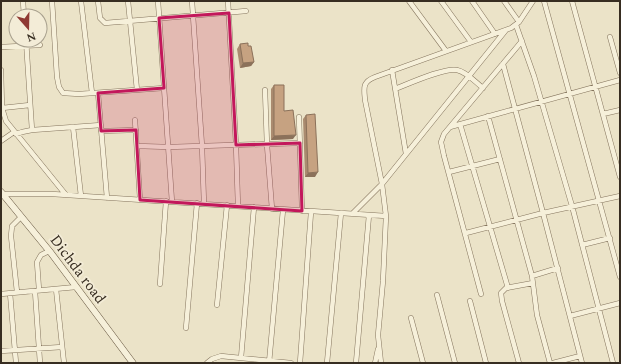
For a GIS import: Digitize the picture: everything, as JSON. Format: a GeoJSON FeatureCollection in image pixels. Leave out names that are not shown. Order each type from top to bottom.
{"type":"FeatureCollection","features":[{"type":"Feature","properties":{"kind":"main road","name":"Dichda road"},"geometry":{"type":"LineString","coordinates":[[2,193],[49,251],[133,363]]}},
{"type":"Feature","properties":{"kind":"street"},"geometry":{"type":"LineString","coordinates":[[52,1],[57,76],[60,90],[66,94],[164,88]]}},
{"type":"Feature","properties":{"kind":"street"},"geometry":{"type":"LineString","coordinates":[[81,1],[92,93]]}},
{"type":"Feature","properties":{"kind":"street"},"geometry":{"type":"LineString","coordinates":[[98,1],[99,14],[102,21],[108,23],[246,11]]}},
{"type":"Feature","properties":{"kind":"street"},"geometry":{"type":"LineString","coordinates":[[128,1],[137,90]]}},
{"type":"Feature","properties":{"kind":"street"},"geometry":{"type":"LineString","coordinates":[[158,1],[172,202]]}},
{"type":"Feature","properties":{"kind":"street"},"geometry":{"type":"LineString","coordinates":[[192,1],[202,146],[204,204]]}},
{"type":"Feature","properties":{"kind":"street"},"geometry":{"type":"LineString","coordinates":[[228,1],[238,206]]}},
{"type":"Feature","properties":{"kind":"street"},"geometry":{"type":"LineString","coordinates":[[409,1],[446,51]]}},
{"type":"Feature","properties":{"kind":"street"},"geometry":{"type":"LineString","coordinates":[[441,1],[471,42]]}},
{"type":"Feature","properties":{"kind":"street"},"geometry":{"type":"LineString","coordinates":[[472,1],[495,34]]}},
{"type":"Feature","properties":{"kind":"street"},"geometry":{"type":"LineString","coordinates":[[504,1],[517,24],[541,102],[572,206],[613,363]]}},
{"type":"Feature","properties":{"kind":"street"},"geometry":{"type":"LineString","coordinates":[[381,363],[379,322],[384,281],[386,216],[382,184],[365,100],[364,86],[370,79],[392,70],[506,30],[517,24],[533,1]]}},
{"type":"Feature","properties":{"kind":"street"},"geometry":{"type":"LineString","coordinates":[[544,1],[620,278]]}},
{"type":"Feature","properties":{"kind":"street"},"geometry":{"type":"LineString","coordinates":[[572,1],[620,177]]}},
{"type":"Feature","properties":{"kind":"street"},"geometry":{"type":"LineString","coordinates":[[353,213],[382,184],[506,30]]}},
{"type":"Feature","properties":{"kind":"street"},"geometry":{"type":"LineString","coordinates":[[610,37],[620,73]]}},
{"type":"Feature","properties":{"kind":"street"},"geometry":{"type":"LineString","coordinates":[[481,294],[441,142],[449,127],[522,41]]}},
{"type":"Feature","properties":{"kind":"street"},"geometry":{"type":"LineString","coordinates":[[26,48],[32,130]]}},
{"type":"Feature","properties":{"kind":"street"},"geometry":{"type":"LineString","coordinates":[[503,64],[582,363]]}},
{"type":"Feature","properties":{"kind":"street"},"geometry":{"type":"LineString","coordinates":[[1,70],[2,108],[4,117],[15,133],[66,195]]}},
{"type":"Feature","properties":{"kind":"street"},"geometry":{"type":"LineString","coordinates":[[392,70],[406,154]]}},
{"type":"Feature","properties":{"kind":"street"},"geometry":{"type":"LineString","coordinates":[[395,89],[449,70],[458,70],[469,76],[482,88]]}},
{"type":"Feature","properties":{"kind":"street"},"geometry":{"type":"LineString","coordinates":[[449,127],[620,80]]}},
{"type":"Feature","properties":{"kind":"street"},"geometry":{"type":"LineString","coordinates":[[265,90],[267,145],[272,209]]}},
{"type":"Feature","properties":{"kind":"street"},"geometry":{"type":"LineString","coordinates":[[98,93],[107,198]]}},
{"type":"Feature","properties":{"kind":"street"},"geometry":{"type":"LineString","coordinates":[[2,108],[30,105]]}},
{"type":"Feature","properties":{"kind":"street"},"geometry":{"type":"LineString","coordinates":[[603,114],[620,110]]}},
{"type":"Feature","properties":{"kind":"street"},"geometry":{"type":"LineString","coordinates":[[488,116],[532,276],[537,315],[551,363],[580,356]]}},
{"type":"Feature","properties":{"kind":"street"},"geometry":{"type":"LineString","coordinates":[[299,117],[302,211]]}},
{"type":"Feature","properties":{"kind":"street"},"geometry":{"type":"LineString","coordinates":[[135,120],[140,200]]}},
{"type":"Feature","properties":{"kind":"street"},"geometry":{"type":"LineString","coordinates":[[460,124],[508,288]]}},
{"type":"Feature","properties":{"kind":"street"},"geometry":{"type":"LineString","coordinates":[[1,141],[15,133],[32,130],[101,125]]}},
{"type":"Feature","properties":{"kind":"street"},"geometry":{"type":"LineString","coordinates":[[73,127],[80,196]]}},
{"type":"Feature","properties":{"kind":"street"},"geometry":{"type":"LineString","coordinates":[[101,131],[136,130]]}},
{"type":"Feature","properties":{"kind":"street"},"geometry":{"type":"LineString","coordinates":[[137,146],[169,147],[300,143]]}},
{"type":"Feature","properties":{"kind":"street"},"geometry":{"type":"LineString","coordinates":[[449,172],[500,159]]}},
{"type":"Feature","properties":{"kind":"street"},"geometry":{"type":"LineString","coordinates":[[2,193],[52,194],[386,216]]}},
{"type":"Feature","properties":{"kind":"street"},"geometry":{"type":"LineString","coordinates":[[466,234],[543,213],[620,196]]}},
{"type":"Feature","properties":{"kind":"street"},"geometry":{"type":"LineString","coordinates":[[160,284],[166,201]]}},
{"type":"Feature","properties":{"kind":"street"},"geometry":{"type":"LineString","coordinates":[[186,328],[197,203]]}},
{"type":"Feature","properties":{"kind":"street"},"geometry":{"type":"LineString","coordinates":[[217,304],[227,205]]}},
{"type":"Feature","properties":{"kind":"street"},"geometry":{"type":"LineString","coordinates":[[241,358],[254,207]]}},
{"type":"Feature","properties":{"kind":"street"},"geometry":{"type":"LineString","coordinates":[[269,362],[283,210]]}},
{"type":"Feature","properties":{"kind":"street"},"geometry":{"type":"LineString","coordinates":[[300,363],[311,212]]}},
{"type":"Feature","properties":{"kind":"street"},"geometry":{"type":"LineString","coordinates":[[327,363],[341,213]]}},
{"type":"Feature","properties":{"kind":"street"},"geometry":{"type":"LineString","coordinates":[[356,363],[369,215]]}},
{"type":"Feature","properties":{"kind":"street"},"geometry":{"type":"LineString","coordinates":[[17,292],[11,236],[12,226],[21,217]]}},
{"type":"Feature","properties":{"kind":"street"},"geometry":{"type":"LineString","coordinates":[[582,245],[610,238]]}},
{"type":"Feature","properties":{"kind":"street"},"geometry":{"type":"LineString","coordinates":[[40,363],[37,262],[41,255],[49,251]]}},
{"type":"Feature","properties":{"kind":"street"},"geometry":{"type":"LineString","coordinates":[[532,276],[558,268]]}},
{"type":"Feature","properties":{"kind":"street"},"geometry":{"type":"LineString","coordinates":[[519,363],[501,297],[503,290],[533,283]]}},
{"type":"Feature","properties":{"kind":"street"},"geometry":{"type":"LineString","coordinates":[[1,294],[76,287]]}},
{"type":"Feature","properties":{"kind":"street"},"geometry":{"type":"LineString","coordinates":[[56,289],[64,363]]}},
{"type":"Feature","properties":{"kind":"street"},"geometry":{"type":"LineString","coordinates":[[10,293],[16,363]]}},
{"type":"Feature","properties":{"kind":"street"},"geometry":{"type":"LineString","coordinates":[[437,296],[455,363]]}},
{"type":"Feature","properties":{"kind":"street"},"geometry":{"type":"LineString","coordinates":[[470,301],[486,363]]}},
{"type":"Feature","properties":{"kind":"street"},"geometry":{"type":"LineString","coordinates":[[570,316],[620,303]]}},
{"type":"Feature","properties":{"kind":"street"},"geometry":{"type":"LineString","coordinates":[[410,318],[423,363]]}},
{"type":"Feature","properties":{"kind":"street"},"geometry":{"type":"LineString","coordinates":[[375,363],[379,346]]}},
{"type":"Feature","properties":{"kind":"street"},"geometry":{"type":"LineString","coordinates":[[1,351],[62,347]]}},
{"type":"Feature","properties":{"kind":"street"},"geometry":{"type":"LineString","coordinates":[[207,363],[216,357],[291,363]]}},
{"type":"Feature","properties":{"kind":"highlighted area"},"geometry":{"type":"Polygon","coordinates":[[[229,13],[236,145],[300,143],[302,211],[140,200],[136,130],[101,131],[98,93],[164,88],[159,18],[229,13]]]}},
{"type":"Feature","properties":{"kind":"building"},"geometry":{"type":"Polygon","coordinates":[[[248,43],[248,46],[251,46],[254,62],[243,63],[240,44],[248,43]]]}},
{"type":"Feature","properties":{"kind":"building"},"geometry":{"type":"Polygon","coordinates":[[[274,85],[284,85],[284,111],[293,110],[296,135],[274,136],[274,85]]]}},
{"type":"Feature","properties":{"kind":"building"},"geometry":{"type":"Polygon","coordinates":[[[315,114],[318,172],[308,173],[306,115],[315,114]]]}}]}
